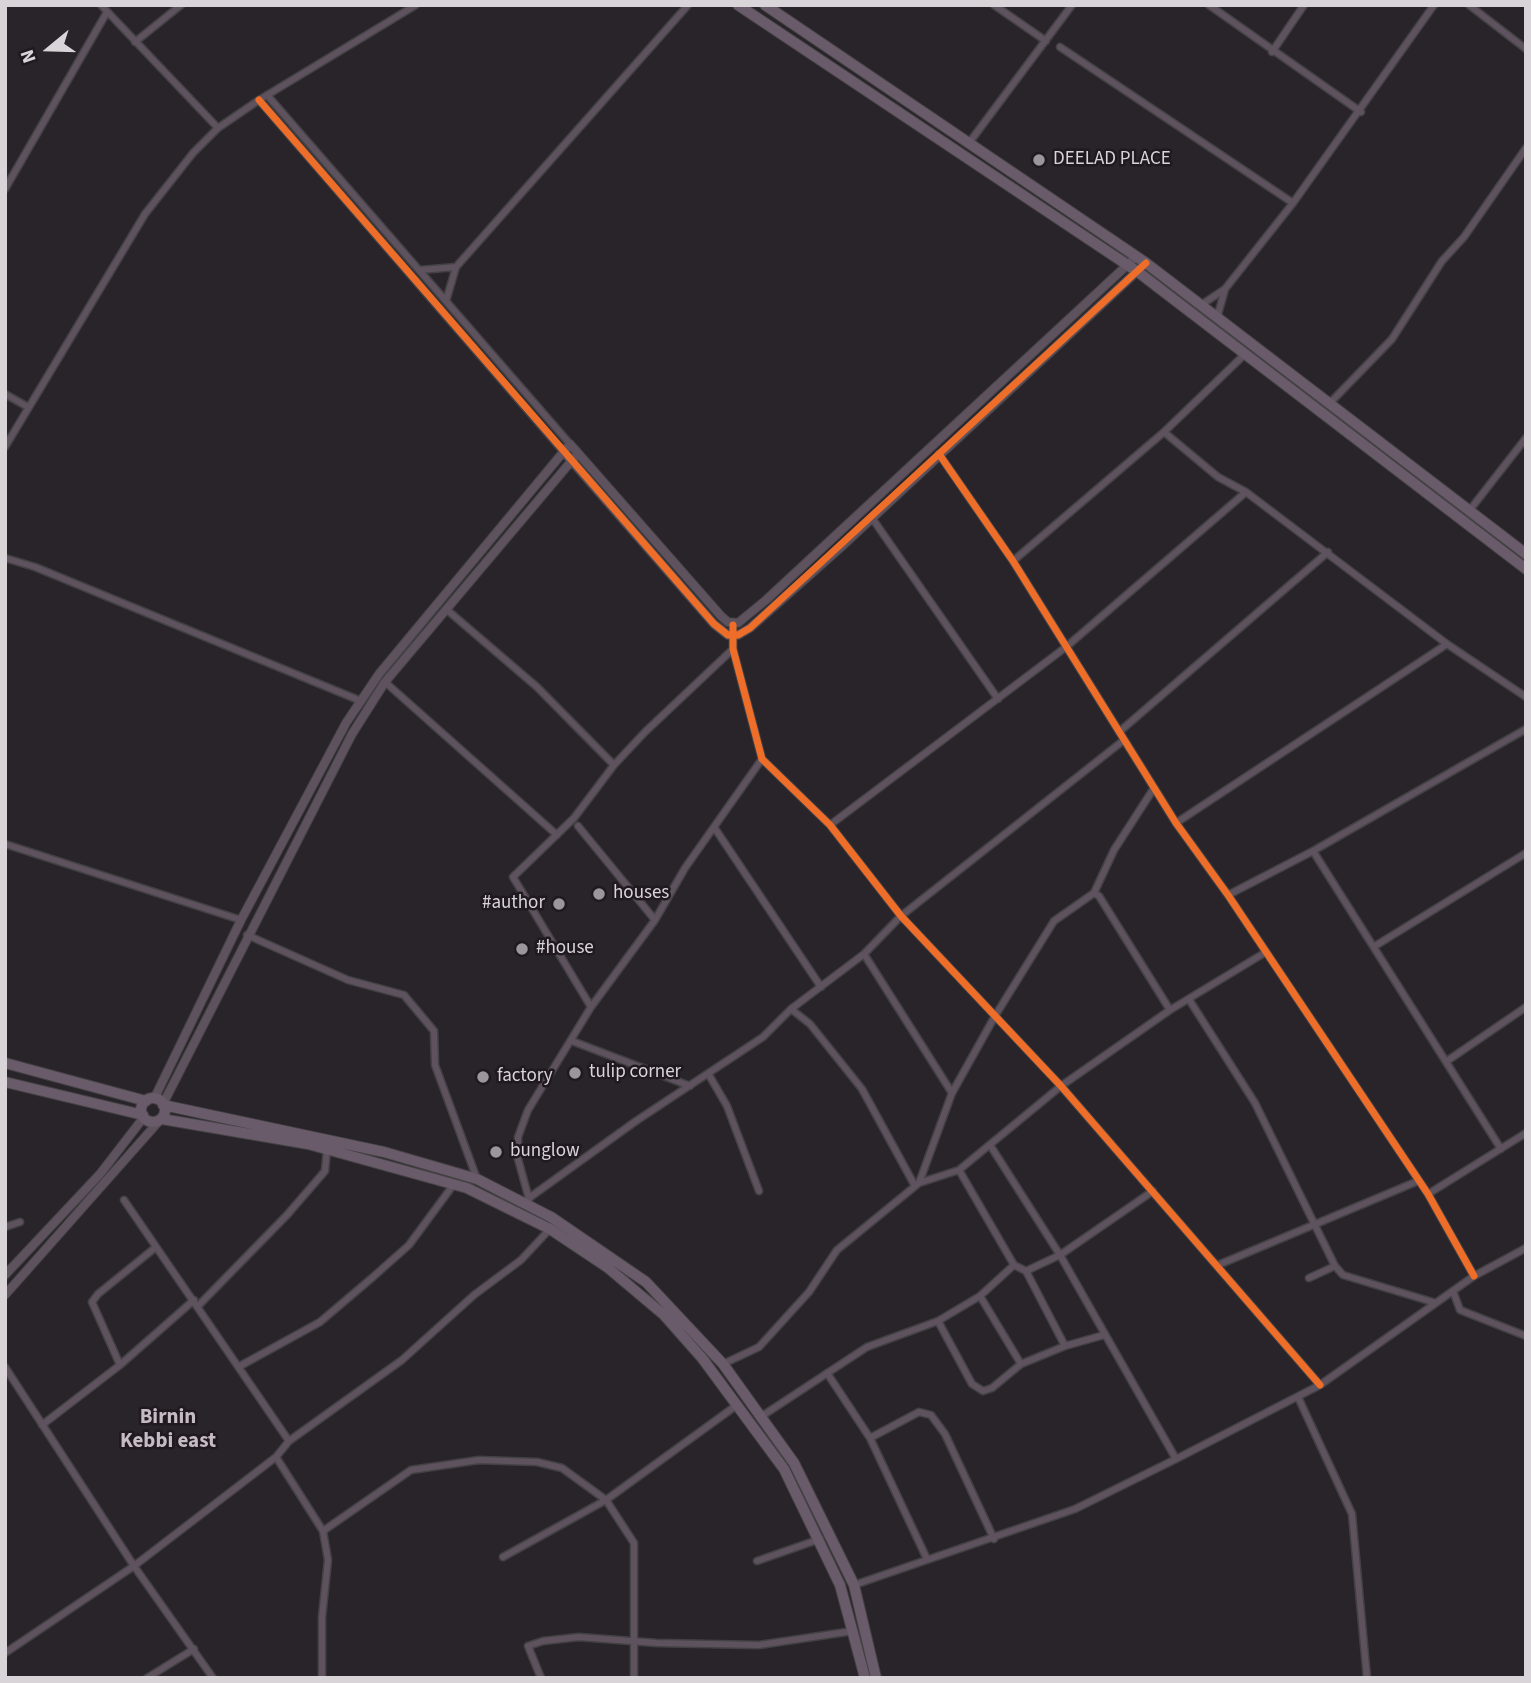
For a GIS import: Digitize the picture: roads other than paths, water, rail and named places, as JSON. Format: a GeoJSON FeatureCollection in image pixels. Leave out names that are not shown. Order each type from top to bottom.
{"type":"FeatureCollection","features":[{"type":"Feature","properties":{"kind":"main road"},"geometry":{"type":"LineString","coordinates":[[738,5],[1138,272],[1526,569]]}},
{"type":"Feature","properties":{"kind":"main road"},"geometry":{"type":"LineString","coordinates":[[765,5],[1137,256],[1526,554]]}},
{"type":"Feature","properties":{"kind":"main road"},"geometry":{"type":"LineString","coordinates":[[5,1063],[156,1102],[384,1152],[477,1179],[528,1201],[578,1233],[646,1282],[723,1364],[794,1462],[854,1585],[876,1678]]}},
{"type":"Feature","properties":{"kind":"main road"},"geometry":{"type":"LineString","coordinates":[[5,1082],[143,1116],[151,1122],[161,1120],[327,1149],[454,1184],[550,1229],[607,1267],[664,1315],[738,1404],[784,1469],[840,1585],[865,1678]]}},
{"type":"Feature","properties":{"kind":"main road"},"geometry":{"type":"LineString","coordinates":[[143,1116],[156,1102]]}},
{"type":"Feature","properties":{"kind":"main road"},"geometry":{"type":"LineString","coordinates":[[156,1102],[161,1120]]}},
{"type":"Feature","properties":{"kind":"street"},"geometry":{"type":"LineString","coordinates":[[101,5],[218,128]]}},
{"type":"Feature","properties":{"kind":"street"},"geometry":{"type":"LineString","coordinates":[[135,42],[181,5]]}},
{"type":"Feature","properties":{"kind":"street"},"geometry":{"type":"LineString","coordinates":[[5,447],[145,214],[169,180],[218,128],[267,95],[416,5]]}},
{"type":"Feature","properties":{"kind":"street"},"geometry":{"type":"LineString","coordinates":[[446,300],[456,267],[688,5]]}},
{"type":"Feature","properties":{"kind":"street"},"geometry":{"type":"LineString","coordinates":[[994,5],[1046,41]]}},
{"type":"Feature","properties":{"kind":"street"},"geometry":{"type":"LineString","coordinates":[[969,143],[1072,5]]}},
{"type":"Feature","properties":{"kind":"street"},"geometry":{"type":"LineString","coordinates":[[1209,5],[1361,112]]}},
{"type":"Feature","properties":{"kind":"street"},"geometry":{"type":"LineString","coordinates":[[1272,51],[1304,5]]}},
{"type":"Feature","properties":{"kind":"street"},"geometry":{"type":"LineString","coordinates":[[1201,305],[1225,289],[1293,203],[1361,112],[1434,5]]}},
{"type":"Feature","properties":{"kind":"street"},"geometry":{"type":"LineString","coordinates":[[1469,5],[1526,49]]}},
{"type":"Feature","properties":{"kind":"street"},"geometry":{"type":"LineString","coordinates":[[5,189],[107,12]]}},
{"type":"Feature","properties":{"kind":"street"},"geometry":{"type":"LineString","coordinates":[[1060,47],[1293,203]]}},
{"type":"Feature","properties":{"kind":"street"},"geometry":{"type":"LineString","coordinates":[[267,95],[721,616],[733,623]]}},
{"type":"Feature","properties":{"kind":"street"},"geometry":{"type":"LineString","coordinates":[[259,100],[714,624],[733,636]]}},
{"type":"Feature","properties":{"kind":"street"},"geometry":{"type":"LineString","coordinates":[[1329,404],[1392,339],[1442,261],[1472,226],[1526,148]]}},
{"type":"Feature","properties":{"kind":"street"},"geometry":{"type":"LineString","coordinates":[[733,623],[751,613],[1137,256]]}},
{"type":"Feature","properties":{"kind":"street"},"geometry":{"type":"LineString","coordinates":[[733,636],[750,628],[872,518],[1146,263]]}},
{"type":"Feature","properties":{"kind":"street"},"geometry":{"type":"LineString","coordinates":[[419,270],[456,267]]}},
{"type":"Feature","properties":{"kind":"street"},"geometry":{"type":"LineString","coordinates":[[1217,318],[1225,289]]}},
{"type":"Feature","properties":{"kind":"street"},"geometry":{"type":"LineString","coordinates":[[1013,561],[1164,432],[1245,354]]}},
{"type":"Feature","properties":{"kind":"street"},"geometry":{"type":"LineString","coordinates":[[5,394],[28,407]]}},
{"type":"Feature","properties":{"kind":"street"},"geometry":{"type":"LineString","coordinates":[[1164,432],[1218,477],[1246,492],[1447,644],[1526,697]]}},
{"type":"Feature","properties":{"kind":"street"},"geometry":{"type":"LineString","coordinates":[[1469,511],[1526,438]]}},
{"type":"Feature","properties":{"kind":"street"},"geometry":{"type":"LineString","coordinates":[[156,1102],[241,920],[346,723],[379,674],[570,444]]}},
{"type":"Feature","properties":{"kind":"street"},"geometry":{"type":"LineString","coordinates":[[156,1102],[352,734],[385,682],[579,453]]}},
{"type":"Feature","properties":{"kind":"street"},"geometry":{"type":"LineString","coordinates":[[939,454],[1013,561],[1176,823],[1228,895],[1428,1194],[1474,1276]]}},
{"type":"Feature","properties":{"kind":"street"},"geometry":{"type":"LineString","coordinates":[[911,466],[918,473]]}},
{"type":"Feature","properties":{"kind":"street"},"geometry":{"type":"LineString","coordinates":[[830,825],[1066,648],[1246,492]]}},
{"type":"Feature","properties":{"kind":"street"},"geometry":{"type":"LineString","coordinates":[[872,518],[998,699]]}},
{"type":"Feature","properties":{"kind":"street"},"geometry":{"type":"LineString","coordinates":[[1119,732],[1328,552]]}},
{"type":"Feature","properties":{"kind":"street"},"geometry":{"type":"LineString","coordinates":[[5,558],[35,567],[361,701]]}},
{"type":"Feature","properties":{"kind":"street"},"geometry":{"type":"LineString","coordinates":[[446,608],[537,687],[614,765]]}},
{"type":"Feature","properties":{"kind":"street"},"geometry":{"type":"LineString","coordinates":[[733,623],[733,649],[762,759],[830,825],[901,916],[1061,1086],[1320,1385]]}},
{"type":"Feature","properties":{"kind":"street"},"geometry":{"type":"LineString","coordinates":[[1176,823],[1447,644]]}},
{"type":"Feature","properties":{"kind":"street"},"geometry":{"type":"LineString","coordinates":[[590,1007],[513,881],[515,874],[574,818],[614,765],[733,649]]}},
{"type":"Feature","properties":{"kind":"street"},"geometry":{"type":"LineString","coordinates":[[385,682],[557,835]]}},
{"type":"Feature","properties":{"kind":"street"},"geometry":{"type":"LineString","coordinates":[[1228,895],[1313,851],[1526,729]]}},
{"type":"Feature","properties":{"kind":"street"},"geometry":{"type":"LineString","coordinates":[[762,759],[714,827],[655,920],[590,1007],[572,1041],[528,1110],[518,1137],[518,1159],[528,1201],[636,1121],[763,1037],[791,1009],[864,954],[901,916],[1124,740]]}},
{"type":"Feature","properties":{"kind":"street"},"geometry":{"type":"LineString","coordinates":[[917,1185],[952,1093],[995,1016],[1054,921],[1094,893],[1114,850],[1154,788]]}},
{"type":"Feature","properties":{"kind":"street"},"geometry":{"type":"LineString","coordinates":[[578,826],[655,920]]}},
{"type":"Feature","properties":{"kind":"street"},"geometry":{"type":"LineString","coordinates":[[714,827],[821,987]]}},
{"type":"Feature","properties":{"kind":"street"},"geometry":{"type":"LineString","coordinates":[[5,844],[241,920]]}},
{"type":"Feature","properties":{"kind":"street"},"geometry":{"type":"LineString","coordinates":[[1313,851],[1502,1149]]}},
{"type":"Feature","properties":{"kind":"street"},"geometry":{"type":"LineString","coordinates":[[1375,946],[1526,853]]}},
{"type":"Feature","properties":{"kind":"street"},"geometry":{"type":"LineString","coordinates":[[1094,893],[1099,895],[1170,1010]]}},
{"type":"Feature","properties":{"kind":"street"},"geometry":{"type":"LineString","coordinates":[[247,935],[348,980],[404,995],[434,1031],[435,1065],[477,1179]]}},
{"type":"Feature","properties":{"kind":"street"},"geometry":{"type":"LineString","coordinates":[[723,1364],[759,1346],[809,1292],[837,1250],[917,1185],[958,1170],[1061,1086],[1170,1010],[1266,952]]}},
{"type":"Feature","properties":{"kind":"street"},"geometry":{"type":"LineString","coordinates":[[864,954],[952,1093]]}},
{"type":"Feature","properties":{"kind":"street"},"geometry":{"type":"LineString","coordinates":[[1190,1000],[1255,1103],[1335,1266],[1343,1275],[1436,1303]]}},
{"type":"Feature","properties":{"kind":"street"},"geometry":{"type":"LineString","coordinates":[[1447,1061],[1526,1007]]}},
{"type":"Feature","properties":{"kind":"street"},"geometry":{"type":"LineString","coordinates":[[791,1009],[810,1024],[862,1089],[917,1185]]}},
{"type":"Feature","properties":{"kind":"street"},"geometry":{"type":"LineString","coordinates":[[572,1041],[690,1086]]}},
{"type":"Feature","properties":{"kind":"street"},"geometry":{"type":"LineString","coordinates":[[709,1075],[727,1106],[759,1191]]}},
{"type":"Feature","properties":{"kind":"street"},"geometry":{"type":"LineString","coordinates":[[5,1275],[100,1174],[143,1116]]}},
{"type":"Feature","properties":{"kind":"street"},"geometry":{"type":"LineString","coordinates":[[5,1295],[161,1120]]}},
{"type":"Feature","properties":{"kind":"street"},"geometry":{"type":"LineString","coordinates":[[1428,1194],[1526,1133]]}},
{"type":"Feature","properties":{"kind":"street"},"geometry":{"type":"LineString","coordinates":[[990,1145],[1060,1255],[1176,1459]]}},
{"type":"Feature","properties":{"kind":"street"},"geometry":{"type":"LineString","coordinates":[[42,1424],[196,1303],[287,1215],[326,1171],[327,1149]]}},
{"type":"Feature","properties":{"kind":"street"},"geometry":{"type":"LineString","coordinates":[[958,1170],[1014,1265],[1026,1270],[1065,1346]]}},
{"type":"Feature","properties":{"kind":"street"},"geometry":{"type":"LineString","coordinates":[[1218,1265],[1418,1181]]}},
{"type":"Feature","properties":{"kind":"street"},"geometry":{"type":"LineString","coordinates":[[240,1366],[320,1322],[373,1277],[410,1245],[454,1184]]}},
{"type":"Feature","properties":{"kind":"street"},"geometry":{"type":"LineString","coordinates":[[1026,1270],[1060,1255],[1153,1191]]}},
{"type":"Feature","properties":{"kind":"street"},"geometry":{"type":"LineString","coordinates":[[124,1200],[289,1441]]}},
{"type":"Feature","properties":{"kind":"street"},"geometry":{"type":"LineString","coordinates":[[5,1227],[20,1222]]}},
{"type":"Feature","properties":{"kind":"street"},"geometry":{"type":"LineString","coordinates":[[5,1653],[134,1566],[276,1457],[289,1441],[402,1360],[474,1295],[521,1260],[550,1229]]}},
{"type":"Feature","properties":{"kind":"street"},"geometry":{"type":"LineString","coordinates":[[120,1365],[92,1302],[97,1294],[156,1247]]}},
{"type":"Feature","properties":{"kind":"street"},"geometry":{"type":"LineString","coordinates":[[854,1585],[1075,1509],[1176,1459],[1320,1385],[1474,1276],[1526,1248]]}},
{"type":"Feature","properties":{"kind":"street"},"geometry":{"type":"LineString","coordinates":[[762,1416],[867,1348],[938,1321],[979,1297],[1014,1265]]}},
{"type":"Feature","properties":{"kind":"street"},"geometry":{"type":"LineString","coordinates":[[1309,1278],[1335,1266]]}},
{"type":"Feature","properties":{"kind":"street"},"geometry":{"type":"LineString","coordinates":[[1453,1291],[1460,1310],[1526,1336]]}},
{"type":"Feature","properties":{"kind":"street"},"geometry":{"type":"LineString","coordinates":[[979,1297],[1021,1364]]}},
{"type":"Feature","properties":{"kind":"street"},"geometry":{"type":"LineString","coordinates":[[938,1321],[972,1384],[983,1391],[992,1388],[1021,1364],[1065,1346],[1104,1335]]}},
{"type":"Feature","properties":{"kind":"street"},"geometry":{"type":"LineString","coordinates":[[5,1367],[134,1566],[212,1678]]}},
{"type":"Feature","properties":{"kind":"street"},"geometry":{"type":"LineString","coordinates":[[827,1373],[870,1438],[927,1559]]}},
{"type":"Feature","properties":{"kind":"street"},"geometry":{"type":"LineString","coordinates":[[1298,1397],[1352,1514],[1367,1678]]}},
{"type":"Feature","properties":{"kind":"street"},"geometry":{"type":"LineString","coordinates":[[503,1557],[606,1500],[738,1404]]}},
{"type":"Feature","properties":{"kind":"street"},"geometry":{"type":"LineString","coordinates":[[870,1438],[919,1412],[931,1415],[945,1434],[994,1539]]}},
{"type":"Feature","properties":{"kind":"street"},"geometry":{"type":"LineString","coordinates":[[276,1457],[323,1531],[328,1560],[322,1617],[322,1678]]}},
{"type":"Feature","properties":{"kind":"street"},"geometry":{"type":"LineString","coordinates":[[323,1531],[411,1470],[479,1460],[537,1461],[562,1468],[606,1500],[634,1542],[635,1678]]}},
{"type":"Feature","properties":{"kind":"street"},"geometry":{"type":"LineString","coordinates":[[757,1561],[820,1539]]}},
{"type":"Feature","properties":{"kind":"street"},"geometry":{"type":"LineString","coordinates":[[541,1678],[528,1646],[536,1643],[579,1637],[759,1645],[853,1631]]}},
{"type":"Feature","properties":{"kind":"street"},"geometry":{"type":"LineString","coordinates":[[147,1678],[194,1649]]}},
{"type":"Feature","properties":{"kind":"place","name":"DEELAD PLACE"},"geometry":{"type":"Point","coordinates":[1039,160]}},
{"type":"Feature","properties":{"kind":"place","name":"houses"},"geometry":{"type":"Point","coordinates":[599,894]}},
{"type":"Feature","properties":{"kind":"place","name":"#author"},"geometry":{"type":"Point","coordinates":[559,904]}},
{"type":"Feature","properties":{"kind":"place","name":"#house"},"geometry":{"type":"Point","coordinates":[522,949]}},
{"type":"Feature","properties":{"kind":"place","name":"tulip corner"},"geometry":{"type":"Point","coordinates":[575,1073]}},
{"type":"Feature","properties":{"kind":"place","name":"factory"},"geometry":{"type":"Point","coordinates":[483,1077]}},
{"type":"Feature","properties":{"kind":"place","name":"bunglow"},"geometry":{"type":"Point","coordinates":[496,1152]}},
{"type":"Feature","properties":{"kind":"district","name":"Birnin Kebbi east"},"geometry":{"type":"Point","coordinates":[168,1430]}}]}
